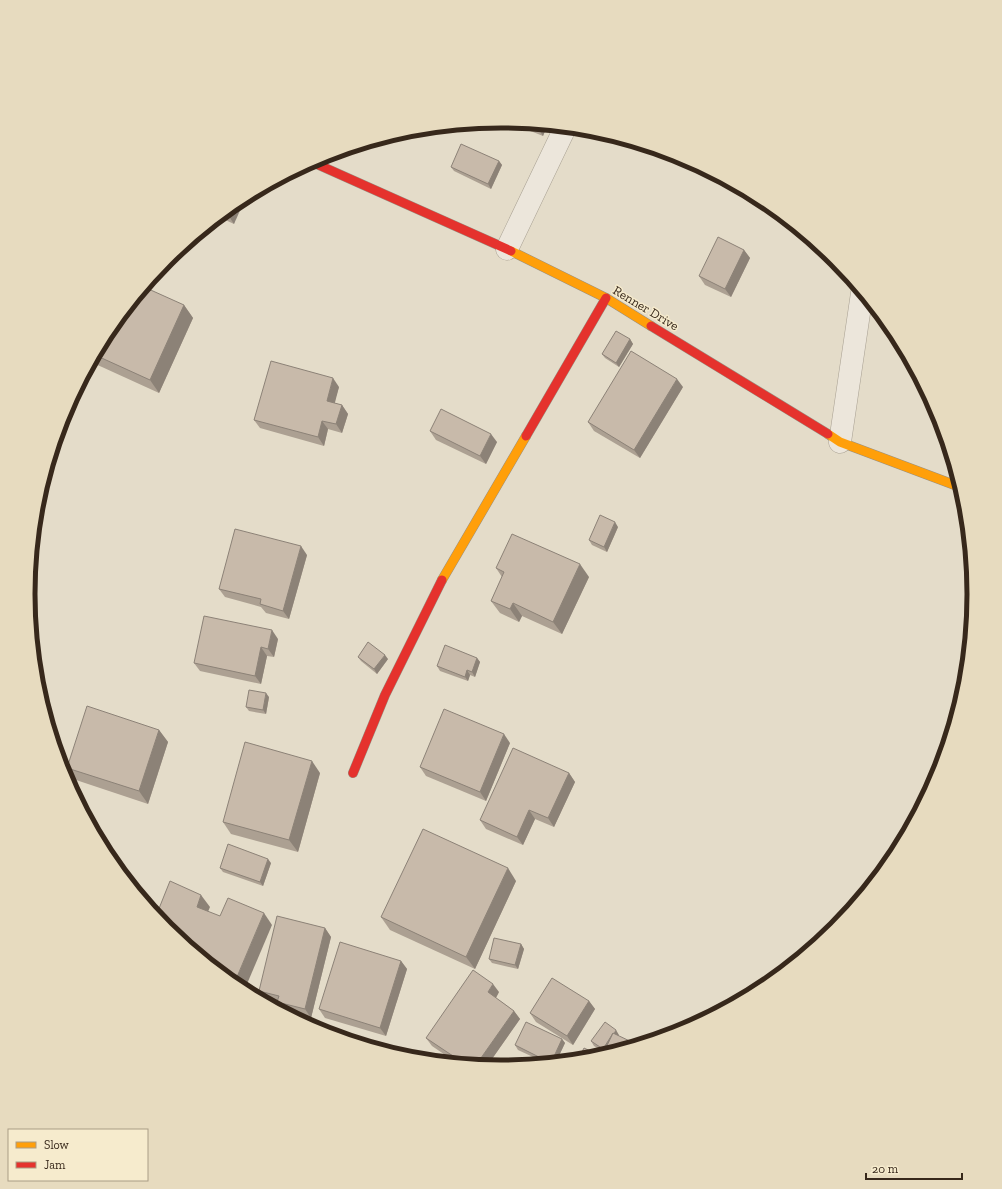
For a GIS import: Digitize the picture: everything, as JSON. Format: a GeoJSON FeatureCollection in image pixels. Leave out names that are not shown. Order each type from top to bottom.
{"type":"FeatureCollection","features":[{"type":"Feature","properties":{"kind":"street"},"geometry":{"type":"LineString","coordinates":[[507,249],[563,132]]}},
{"type":"Feature","properties":{"kind":"street","name":"Renner Drive"},"geometry":{"type":"LineString","coordinates":[[320,165],[507,249],[606,298],[840,442],[953,485]]}},
{"type":"Feature","properties":{"kind":"street"},"geometry":{"type":"LineString","coordinates":[[353,772],[385,695],[442,581],[606,298]]}},
{"type":"Feature","properties":{"kind":"street"},"geometry":{"type":"LineString","coordinates":[[840,442],[861,299]]}},
{"type":"Feature","properties":{"kind":"building"},"geometry":{"type":"Polygon","coordinates":[[[461,144],[499,161],[488,184],[451,167],[461,144]]]}},
{"type":"Feature","properties":{"kind":"building"},"geometry":{"type":"Polygon","coordinates":[[[718,237],[744,250],[725,289],[699,276],[718,237]]]}},
{"type":"Feature","properties":{"kind":"building"},"geometry":{"type":"Polygon","coordinates":[[[149,289],[184,305],[150,380],[100,357],[131,311],[149,289]]]}},
{"type":"Feature","properties":{"kind":"building"},"geometry":{"type":"Polygon","coordinates":[[[616,331],[630,339],[616,363],[602,354],[616,331]]]}},
{"type":"Feature","properties":{"kind":"building"},"geometry":{"type":"Polygon","coordinates":[[[631,351],[677,379],[634,450],[588,422],[631,351]]]}},
{"type":"Feature","properties":{"kind":"building"},"geometry":{"type":"Polygon","coordinates":[[[271,361],[333,378],[327,401],[342,405],[336,424],[322,421],[318,437],[254,420],[271,361]]]}},
{"type":"Feature","properties":{"kind":"building"},"geometry":{"type":"Polygon","coordinates":[[[441,409],[491,434],[480,456],[430,431],[441,409]]]}},
{"type":"Feature","properties":{"kind":"building"},"geometry":{"type":"Polygon","coordinates":[[[600,515],[615,522],[604,547],[589,540],[600,515]]]}},
{"type":"Feature","properties":{"kind":"building"},"geometry":{"type":"Polygon","coordinates":[[[235,529],[301,546],[283,611],[260,604],[261,599],[219,589],[235,529]]]}},
{"type":"Feature","properties":{"kind":"building"},"geometry":{"type":"Polygon","coordinates":[[[512,534],[580,564],[553,622],[513,603],[510,609],[491,601],[504,572],[496,568],[512,534]]]}},
{"type":"Feature","properties":{"kind":"building"},"geometry":{"type":"Polygon","coordinates":[[[204,616],[272,630],[268,649],[261,647],[255,676],[194,663],[204,616]]]}},
{"type":"Feature","properties":{"kind":"building"},"geometry":{"type":"Polygon","coordinates":[[[368,642],[385,655],[374,669],[358,657],[368,642]]]}},
{"type":"Feature","properties":{"kind":"building"},"geometry":{"type":"Polygon","coordinates":[[[445,645],[477,658],[472,672],[467,670],[465,677],[437,666],[445,645]]]}},
{"type":"Feature","properties":{"kind":"building"},"geometry":{"type":"Polygon","coordinates":[[[249,690],[266,693],[263,710],[246,707],[249,690]]]}},
{"type":"Feature","properties":{"kind":"building"},"geometry":{"type":"Polygon","coordinates":[[[87,706],[159,730],[139,791],[68,768],[68,766],[87,706]]]}},
{"type":"Feature","properties":{"kind":"building"},"geometry":{"type":"Polygon","coordinates":[[[444,709],[504,734],[480,792],[420,767],[444,709]]]}},
{"type":"Feature","properties":{"kind":"building"},"geometry":{"type":"Polygon","coordinates":[[[245,742],[312,761],[289,840],[223,822],[245,742]]]}},
{"type":"Feature","properties":{"kind":"building"},"geometry":{"type":"Polygon","coordinates":[[[513,748],[569,773],[548,818],[529,810],[517,837],[480,820],[513,748]]]}},
{"type":"Feature","properties":{"kind":"building"},"geometry":{"type":"Polygon","coordinates":[[[423,829],[508,868],[466,957],[381,917],[423,829]]]}},
{"type":"Feature","properties":{"kind":"building"},"geometry":{"type":"Polygon","coordinates":[[[228,844],[268,859],[260,882],[220,868],[228,844]]]}},
{"type":"Feature","properties":{"kind":"building"},"geometry":{"type":"Polygon","coordinates":[[[170,881],[201,895],[197,907],[220,916],[228,898],[264,913],[237,978],[194,945],[158,910],[170,881]]]}},
{"type":"Feature","properties":{"kind":"building"},"geometry":{"type":"Polygon","coordinates":[[[277,916],[325,928],[305,1009],[277,1002],[279,996],[259,991],[277,916]]]}},
{"type":"Feature","properties":{"kind":"building"},"geometry":{"type":"Polygon","coordinates":[[[494,938],[521,944],[515,965],[489,959],[494,938]]]}},
{"type":"Feature","properties":{"kind":"building"},"geometry":{"type":"Polygon","coordinates":[[[340,942],[401,961],[380,1028],[319,1009],[340,942]]]}},
{"type":"Feature","properties":{"kind":"building"},"geometry":{"type":"Polygon","coordinates":[[[473,970],[493,984],[488,992],[514,1011],[480,1060],[457,1059],[426,1038],[473,970]]]}},
{"type":"Feature","properties":{"kind":"building"},"geometry":{"type":"Polygon","coordinates":[[[552,978],[589,1001],[567,1036],[530,1013],[552,978]]]}},
{"type":"Feature","properties":{"kind":"building"},"geometry":{"type":"Polygon","coordinates":[[[526,1022],[562,1039],[553,1058],[543,1059],[515,1045],[526,1022]]]}},
{"type":"Feature","properties":{"kind":"building"},"geometry":{"type":"Polygon","coordinates":[[[605,1022],[616,1030],[603,1049],[591,1041],[605,1022]]]}},
{"type":"Feature","properties":{"kind":"building"},"geometry":{"type":"Polygon","coordinates":[[[613,1033],[632,1042],[622,1045],[605,1049],[613,1033]]]}},
{"type":"Feature","properties":{"kind":"building"},"geometry":{"type":"Polygon","coordinates":[[[584,1048],[592,1052],[592,1052],[581,1054],[584,1048]]]}},
{"type":"Feature","properties":{"kind":"traffic: slow"},"geometry":{"type":"LineString","coordinates":[[511,251],[606,298],[651,326]]}},
{"type":"Feature","properties":{"kind":"traffic: slow"},"geometry":{"type":"LineString","coordinates":[[828,434],[840,442],[953,485]]}},
{"type":"Feature","properties":{"kind":"traffic: slow"},"geometry":{"type":"LineString","coordinates":[[442,580],[526,436]]}},
{"type":"Feature","properties":{"kind":"traffic: jam"},"geometry":{"type":"LineString","coordinates":[[320,165],[511,251]]}},
{"type":"Feature","properties":{"kind":"traffic: jam"},"geometry":{"type":"LineString","coordinates":[[526,436],[606,298]]}},
{"type":"Feature","properties":{"kind":"traffic: jam"},"geometry":{"type":"LineString","coordinates":[[651,326],[828,434]]}},
{"type":"Feature","properties":{"kind":"traffic: jam"},"geometry":{"type":"LineString","coordinates":[[353,773],[385,695],[442,580]]}}]}
